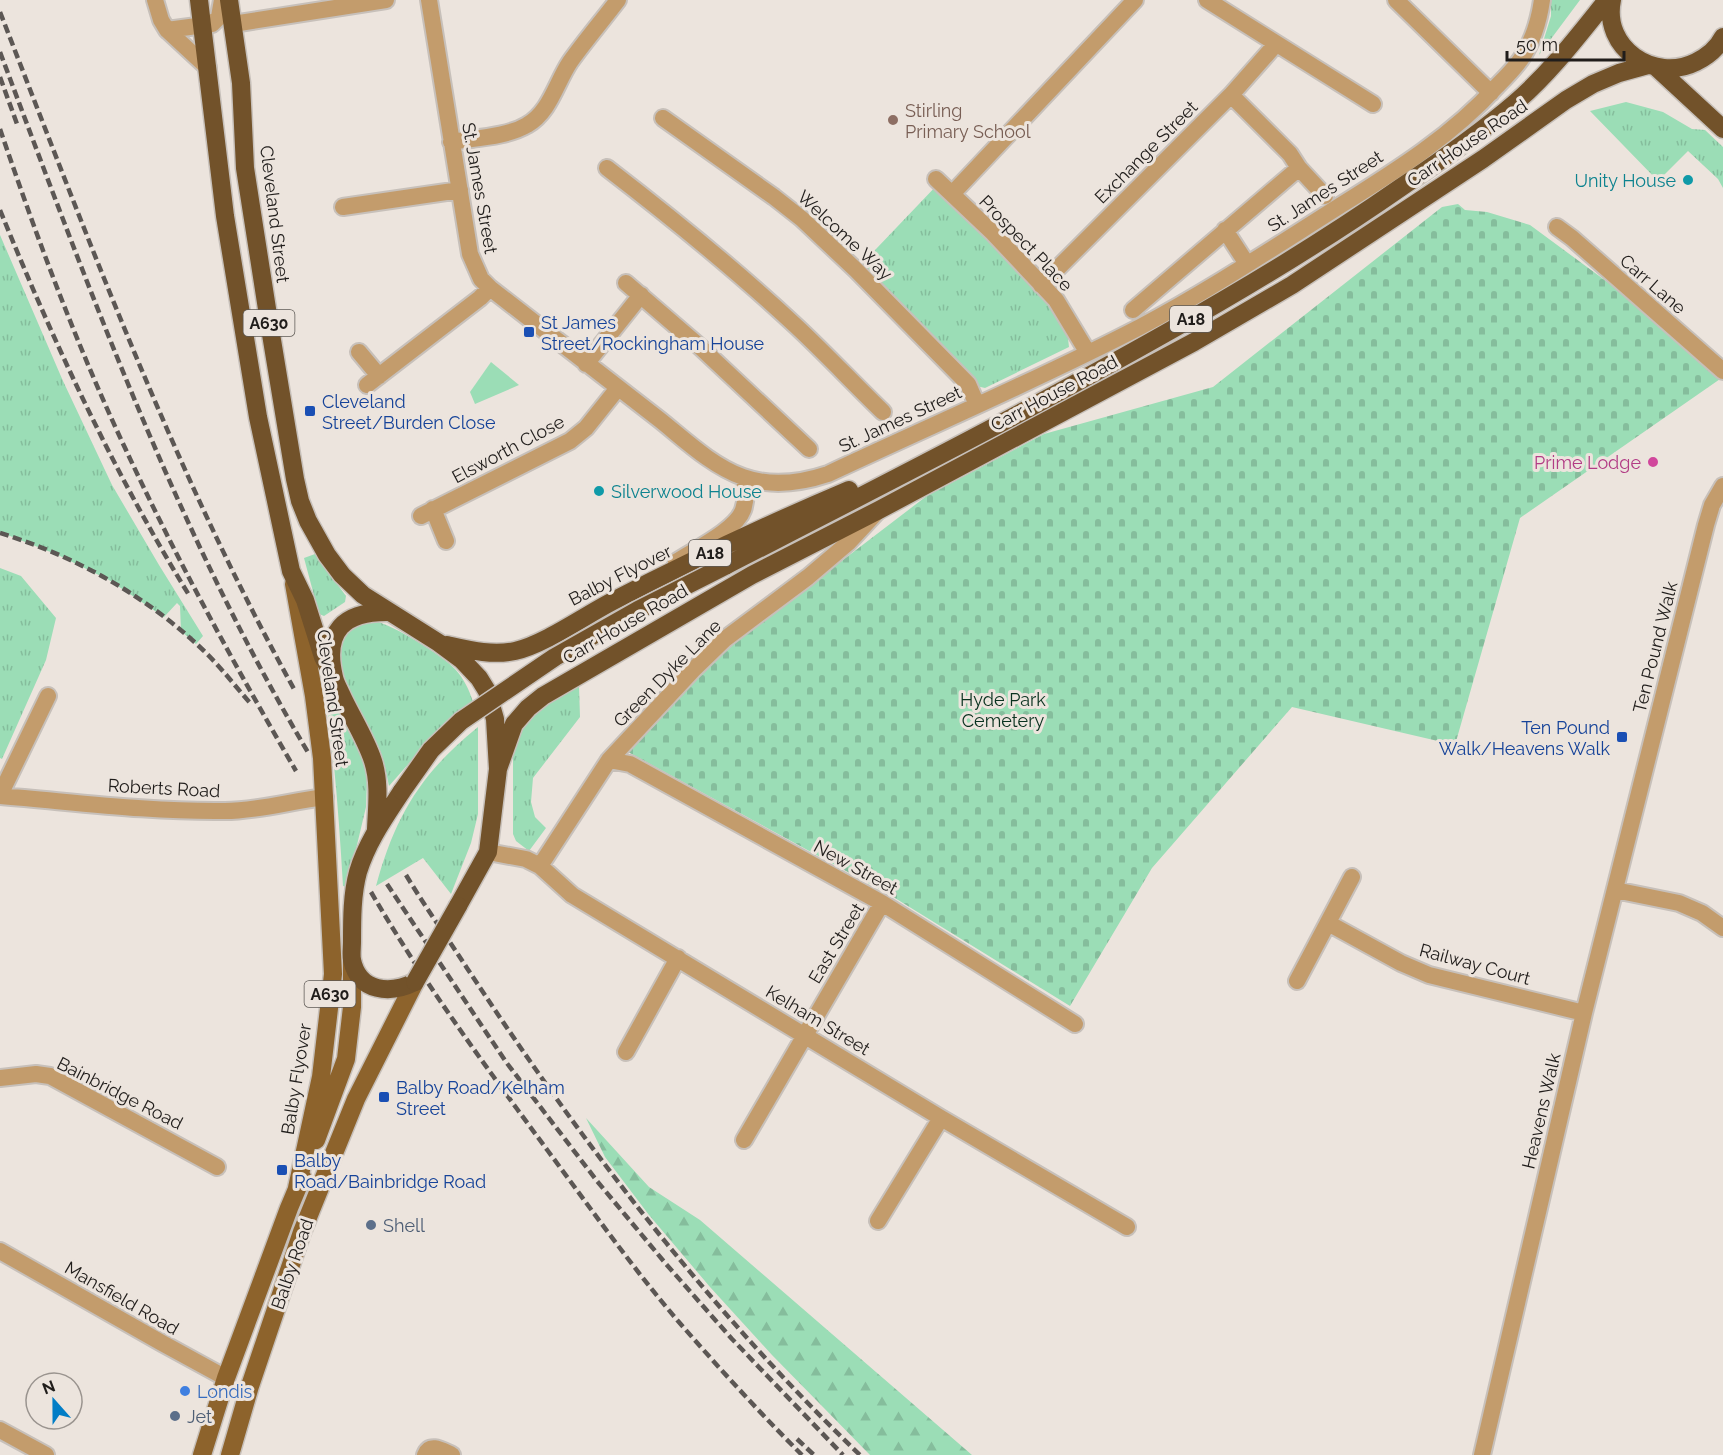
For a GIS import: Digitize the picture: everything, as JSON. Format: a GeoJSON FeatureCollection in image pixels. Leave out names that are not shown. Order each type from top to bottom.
{"type":"FeatureCollection","features":[{"type":"Feature","properties":{"kind":"highway","name":"Cleveland Street"},"geometry":{"type":"LineString","coordinates":[[199,0],[225,216],[258,417],[291,571],[305,600],[323,657],[334,678]]}},
{"type":"Feature","properties":{"kind":"highway","name":"Cleveland Street"},"geometry":{"type":"LineString","coordinates":[[229,0],[241,83],[246,168],[270,328],[300,501],[322,547],[342,575],[363,595],[389,612]]}},
{"type":"Feature","properties":{"kind":"highway","name":"Carr House Road"},"geometry":{"type":"LineString","coordinates":[[725,566],[981,435],[1107,367],[1251,285],[1339,230],[1454,152],[1516,102],[1556,63],[1606,0]]}},
{"type":"Feature","properties":{"kind":"highway"},"geometry":{"type":"LineString","coordinates":[[1612,0],[1611,16],[1617,36],[1629,53],[1653,67],[1723,129]]}},
{"type":"Feature","properties":{"kind":"highway","name":"Carr House Road"},"geometry":{"type":"LineString","coordinates":[[498,769],[514,724],[543,696],[742,581],[1194,342],[1292,285],[1593,84],[1619,73],[1653,67],[1674,69],[1689,65],[1708,55],[1723,37]]}},
{"type":"Feature","properties":{"kind":"highway","name":"Balby Flyover"},"geometry":{"type":"LineString","coordinates":[[439,643],[483,653],[514,651],[540,641],[612,602],[796,512],[981,435]]}},
{"type":"Feature","properties":{"kind":"highway","name":"Balby Flyover"},"geometry":{"type":"LineString","coordinates":[[352,961],[352,914],[358,874],[366,849],[376,829],[431,750],[461,721],[555,657],[725,566]]}},
{"type":"Feature","properties":{"kind":"highway","name":"Balby Flyover"},"geometry":{"type":"LineString","coordinates":[[376,829],[378,787],[374,764],[334,678],[331,650],[333,637],[340,626],[360,614],[389,612],[462,660],[479,678],[487,691],[495,719],[498,769],[488,852],[415,982]]}},
{"type":"Feature","properties":{"kind":"highway","name":"A630"},"geometry":{"type":"LineString","coordinates":[[352,961],[359,976],[368,986],[393,990],[415,982]]}},
{"type":"Feature","properties":{"kind":"main road","name":"Cleveland Street"},"geometry":{"type":"LineString","coordinates":[[291,571],[314,696],[325,797]]}},
{"type":"Feature","properties":{"kind":"main road","name":"Balby Flyover"},"geometry":{"type":"LineString","coordinates":[[297,1188],[321,1077],[333,974],[325,797]]}},
{"type":"Feature","properties":{"kind":"main road","name":"Balby Flyover"},"geometry":{"type":"LineString","coordinates":[[226,1378],[346,1059],[352,1007],[352,961]]}},
{"type":"Feature","properties":{"kind":"main road","name":"Balby Road"},"geometry":{"type":"LineString","coordinates":[[230,1455],[250,1386],[302,1233],[356,1099],[415,982]]}},
{"type":"Feature","properties":{"kind":"main road"},"geometry":{"type":"LineString","coordinates":[[226,1378],[250,1386]]}},
{"type":"Feature","properties":{"kind":"main road","name":"A630"},"geometry":{"type":"LineString","coordinates":[[202,1455],[226,1378]]}},
{"type":"Feature","properties":{"kind":"street"},"geometry":{"type":"LineString","coordinates":[[155,0],[160,20],[167,30],[208,68]]}},
{"type":"Feature","properties":{"kind":"street"},"geometry":{"type":"LineString","coordinates":[[167,30],[212,24],[219,17],[222,0]]}},
{"type":"Feature","properties":{"kind":"street"},"geometry":{"type":"LineString","coordinates":[[233,24],[386,0]]}},
{"type":"Feature","properties":{"kind":"street","name":"St. James Street"},"geometry":{"type":"LineString","coordinates":[[429,0],[470,254],[481,279],[586,364],[718,465],[744,478],[786,483],[808,481],[828,474],[1141,326],[1247,264],[1371,186],[1467,117],[1491,93],[1520,61],[1531,43],[1542,0]]}},
{"type":"Feature","properties":{"kind":"street"},"geometry":{"type":"LineString","coordinates":[[451,142],[516,131],[530,124],[551,100],[570,62],[618,0]]}},
{"type":"Feature","properties":{"kind":"street","name":"Prospect Place"},"geometry":{"type":"LineString","coordinates":[[952,194],[1135,0]]}},
{"type":"Feature","properties":{"kind":"street"},"geometry":{"type":"LineString","coordinates":[[1207,0],[1373,104]]}},
{"type":"Feature","properties":{"kind":"street"},"geometry":{"type":"LineString","coordinates":[[1396,0],[1491,93]]}},
{"type":"Feature","properties":{"kind":"street","name":"Exchange Street"},"geometry":{"type":"LineString","coordinates":[[1041,285],[1231,95],[1276,44]]}},
{"type":"Feature","properties":{"kind":"street"},"geometry":{"type":"LineString","coordinates":[[1231,95],[1290,154],[1299,168],[1325,196]]}},
{"type":"Feature","properties":{"kind":"street","name":"Welcome Way"},"geometry":{"type":"LineString","coordinates":[[663,118],[774,197],[822,237],[961,376],[968,384],[977,405]]}},
{"type":"Feature","properties":{"kind":"street"},"geometry":{"type":"LineString","coordinates":[[607,168],[679,225],[796,326],[883,412]]}},
{"type":"Feature","properties":{"kind":"street"},"geometry":{"type":"LineString","coordinates":[[1133,310],[1299,168]]}},
{"type":"Feature","properties":{"kind":"street","name":"Prospect Place"},"geometry":{"type":"LineString","coordinates":[[936,178],[993,233],[1056,300],[1088,352]]}},
{"type":"Feature","properties":{"kind":"street"},"geometry":{"type":"LineString","coordinates":[[343,207],[459,190]]}},
{"type":"Feature","properties":{"kind":"street","name":"Carr Lane"},"geometry":{"type":"LineString","coordinates":[[1557,227],[1723,371]]}},
{"type":"Feature","properties":{"kind":"street"},"geometry":{"type":"LineString","coordinates":[[1225,230],[1247,264]]}},
{"type":"Feature","properties":{"kind":"street"},"geometry":{"type":"LineString","coordinates":[[626,283],[698,345],[810,449]]}},
{"type":"Feature","properties":{"kind":"street"},"geometry":{"type":"LineString","coordinates":[[359,352],[373,381],[490,288]]}},
{"type":"Feature","properties":{"kind":"street"},"geometry":{"type":"LineString","coordinates":[[586,364],[640,295]]}},
{"type":"Feature","properties":{"kind":"street","name":"Elsworth Close"},"geometry":{"type":"LineString","coordinates":[[446,541],[427,513],[570,441],[586,428],[618,388]]}},
{"type":"Feature","properties":{"kind":"street"},"geometry":{"type":"LineString","coordinates":[[612,602],[737,522],[743,512],[746,495],[744,478]]}},
{"type":"Feature","properties":{"kind":"street","name":"Ten Pound Walk"},"geometry":{"type":"LineString","coordinates":[[1615,890],[1706,525],[1712,505],[1723,486]]}},
{"type":"Feature","properties":{"kind":"street","name":"Green Dyke Lane"},"geometry":{"type":"LineString","coordinates":[[540,866],[609,760],[693,670],[725,639],[808,577],[848,543],[879,510]]}},
{"type":"Feature","properties":{"kind":"street"},"geometry":{"type":"LineString","coordinates":[[0,795],[48,696]]}},
{"type":"Feature","properties":{"kind":"street","name":"New Street"},"geometry":{"type":"LineString","coordinates":[[609,760],[630,764],[882,903],[1075,1024]]}},
{"type":"Feature","properties":{"kind":"street","name":"Roberts Road"},"geometry":{"type":"LineString","coordinates":[[0,795],[149,808],[225,811],[253,809],[325,797]]}},
{"type":"Feature","properties":{"kind":"street","name":"Kelham Street"},"geometry":{"type":"LineString","coordinates":[[488,852],[526,859],[540,866],[572,895],[941,1118],[1127,1227]]}},
{"type":"Feature","properties":{"kind":"street"},"geometry":{"type":"LineString","coordinates":[[1297,981],[1352,877]]}},
{"type":"Feature","properties":{"kind":"street"},"geometry":{"type":"LineString","coordinates":[[1615,890],[1679,903],[1702,913],[1723,928]]}},
{"type":"Feature","properties":{"kind":"street","name":"Heavens Walk"},"geometry":{"type":"LineString","coordinates":[[1482,1455],[1584,1012],[1615,890]]}},
{"type":"Feature","properties":{"kind":"street","name":"East Street"},"geometry":{"type":"LineString","coordinates":[[744,1140],[882,903]]}},
{"type":"Feature","properties":{"kind":"street","name":"Railway Court"},"geometry":{"type":"LineString","coordinates":[[1328,923],[1401,963],[1429,975],[1584,1012]]}},
{"type":"Feature","properties":{"kind":"street"},"geometry":{"type":"LineString","coordinates":[[626,1052],[678,958]]}},
{"type":"Feature","properties":{"kind":"street","name":"Bainbridge Road"},"geometry":{"type":"LineString","coordinates":[[0,1078],[36,1074],[50,1076],[217,1167]]}},
{"type":"Feature","properties":{"kind":"street"},"geometry":{"type":"LineString","coordinates":[[878,1221],[941,1118]]}},
{"type":"Feature","properties":{"kind":"street","name":"Mansfield Road"},"geometry":{"type":"LineString","coordinates":[[0,1251],[226,1378]]}},
{"type":"Feature","properties":{"kind":"street"},"geometry":{"type":"LineString","coordinates":[[0,1430],[46,1455]]}},
{"type":"Feature","properties":{"kind":"street"},"geometry":{"type":"LineString","coordinates":[[428,1451],[436,1448],[452,1455]]}},
{"type":"Feature","properties":{"kind":"green space"},"geometry":{"type":"Polygon","coordinates":[[[1551,0],[1580,0],[1539,55],[1551,16],[1551,0]]]}},
{"type":"Feature","properties":{"kind":"green space"},"geometry":{"type":"Polygon","coordinates":[[[1626,102],[1663,112],[1692,129],[1705,130],[1723,147],[1723,188],[1718,179],[1688,151],[1658,181],[1590,111],[1626,102]]]}},
{"type":"Feature","properties":{"kind":"green space"},"geometry":{"type":"Polygon","coordinates":[[[939,183],[1065,313],[1069,347],[985,388],[968,384],[856,270],[939,183]]]}},
{"type":"Feature","properties":{"kind":"green space","name":"Hyde Park Cemetery"},"geometry":{"type":"Polygon","coordinates":[[[1458,204],[1465,210],[1487,212],[1530,225],[1701,351],[1723,377],[1520,518],[1455,745],[1292,707],[1152,868],[1070,1006],[890,895],[628,752],[689,686],[738,640],[928,495],[1044,434],[1213,387],[1442,207],[1458,204]]]}},
{"type":"Feature","properties":{"kind":"green space"},"geometry":{"type":"Polygon","coordinates":[[[0,235],[63,381],[112,485],[203,636],[196,644],[181,631],[180,606],[177,603],[164,617],[109,580],[58,555],[0,532],[0,235]]]}},
{"type":"Feature","properties":{"kind":"green space"},"geometry":{"type":"Polygon","coordinates":[[[491,362],[519,385],[475,404],[470,392],[491,362]]]}},
{"type":"Feature","properties":{"kind":"green space"},"geometry":{"type":"Polygon","coordinates":[[[315,554],[346,596],[345,602],[324,616],[319,614],[304,558],[315,554]]]}},
{"type":"Feature","properties":{"kind":"green space"},"geometry":{"type":"Polygon","coordinates":[[[0,568],[21,576],[56,618],[46,660],[2,759],[0,758],[0,568]]]}},
{"type":"Feature","properties":{"kind":"green space"},"geometry":{"type":"Polygon","coordinates":[[[375,621],[405,634],[449,663],[464,680],[473,702],[433,736],[389,786],[380,751],[354,701],[341,665],[340,649],[345,635],[357,625],[375,621]]]}},
{"type":"Feature","properties":{"kind":"green space"},"geometry":{"type":"Polygon","coordinates":[[[324,683],[363,759],[367,778],[366,807],[347,887],[343,886],[336,784],[324,683]]]}},
{"type":"Feature","properties":{"kind":"green space"},"geometry":{"type":"Polygon","coordinates":[[[579,686],[580,717],[533,778],[531,802],[535,817],[546,828],[529,851],[516,841],[513,834],[513,746],[518,732],[538,710],[579,686]]]}},
{"type":"Feature","properties":{"kind":"green space"},"geometry":{"type":"Polygon","coordinates":[[[478,727],[478,814],[471,843],[451,894],[423,858],[376,886],[392,838],[413,798],[441,761],[478,727]]]}},
{"type":"Feature","properties":{"kind":"green space"},"geometry":{"type":"Polygon","coordinates":[[[586,1118],[649,1187],[700,1220],[972,1455],[870,1455],[772,1355],[649,1215],[605,1157],[586,1118]]]}},
{"type":"Feature","properties":{"kind":"railway"},"geometry":{"type":"LineString","coordinates":[[0,12],[101,270],[172,441],[210,525],[294,689]]}},
{"type":"Feature","properties":{"kind":"railway"},"geometry":{"type":"LineString","coordinates":[[0,52],[103,322],[177,498],[262,671],[309,754]]}},
{"type":"Feature","properties":{"kind":"railway"},"geometry":{"type":"LineString","coordinates":[[0,77],[17,124]]}},
{"type":"Feature","properties":{"kind":"railway"},"geometry":{"type":"LineString","coordinates":[[0,129],[58,291],[126,450],[207,612],[296,771]]}},
{"type":"Feature","properties":{"kind":"railway"},"geometry":{"type":"LineString","coordinates":[[0,210],[42,309],[110,455],[189,595]]}},
{"type":"Feature","properties":{"kind":"railway"},"geometry":{"type":"LineString","coordinates":[[0,533],[28,542],[82,566],[108,579],[157,611],[202,649],[251,704]]}},
{"type":"Feature","properties":{"kind":"railway"},"geometry":{"type":"LineString","coordinates":[[406,875],[552,1093],[648,1220],[750,1341],[860,1455]]}},
{"type":"Feature","properties":{"kind":"railway"},"geometry":{"type":"LineString","coordinates":[[387,884],[506,1062],[597,1181],[732,1339],[843,1455]]}},
{"type":"Feature","properties":{"kind":"railway"},"geometry":{"type":"LineString","coordinates":[[371,892],[412,959],[456,1024],[628,1259],[708,1355],[802,1455]]}},
{"type":"Feature","properties":{"kind":"railway"},"geometry":{"type":"LineString","coordinates":[[797,1439],[814,1455]]}},
{"type":"Feature","properties":{"kind":"place","name":"Stirling Primary School"},"geometry":{"type":"Point","coordinates":[893,120]}},
{"type":"Feature","properties":{"kind":"place","name":"Unity House"},"geometry":{"type":"Point","coordinates":[1688,180]}},
{"type":"Feature","properties":{"kind":"place","name":"St James Street/Rockingham House"},"geometry":{"type":"Point","coordinates":[529,332]}},
{"type":"Feature","properties":{"kind":"place","name":"Cleveland Street/Burden Close"},"geometry":{"type":"Point","coordinates":[310,411]}},
{"type":"Feature","properties":{"kind":"place","name":"Prime Lodge"},"geometry":{"type":"Point","coordinates":[1653,462]}},
{"type":"Feature","properties":{"kind":"place","name":"Silverwood House"},"geometry":{"type":"Point","coordinates":[599,491]}},
{"type":"Feature","properties":{"kind":"place","name":"Ten Pound Walk/Heavens Walk"},"geometry":{"type":"Point","coordinates":[1622,737]}},
{"type":"Feature","properties":{"kind":"place","name":"Balby Road/Kelham Street"},"geometry":{"type":"Point","coordinates":[384,1097]}},
{"type":"Feature","properties":{"kind":"place","name":"Balby Road/Bainbridge Road"},"geometry":{"type":"Point","coordinates":[282,1170]}},
{"type":"Feature","properties":{"kind":"place","name":"Shell"},"geometry":{"type":"Point","coordinates":[371,1225]}},
{"type":"Feature","properties":{"kind":"place","name":"Londis"},"geometry":{"type":"Point","coordinates":[185,1391]}},
{"type":"Feature","properties":{"kind":"place","name":"Jet"},"geometry":{"type":"Point","coordinates":[175,1416]}}]}
